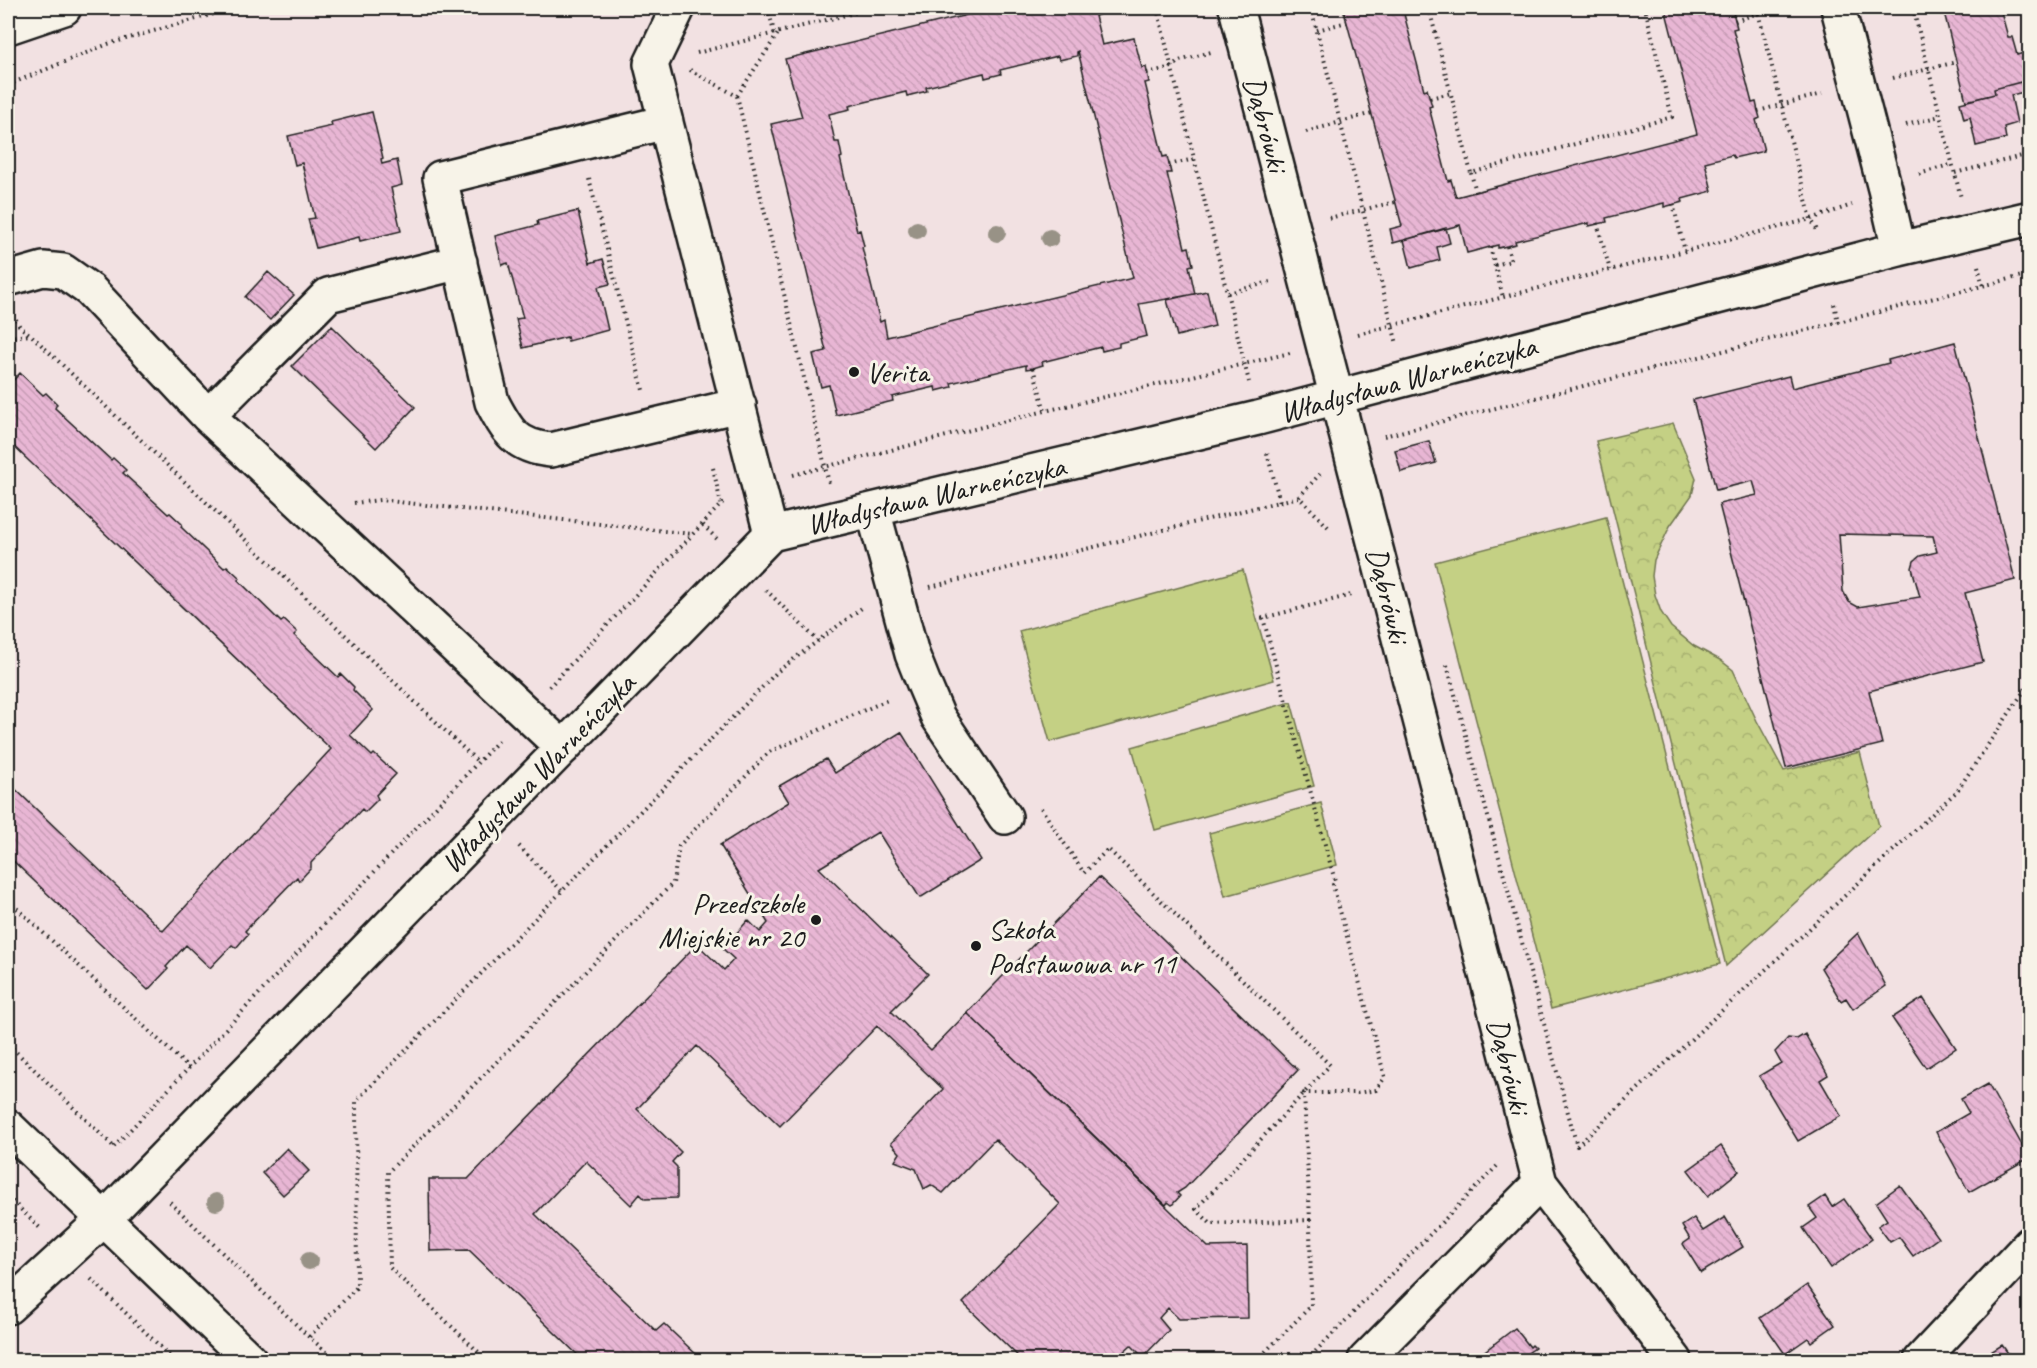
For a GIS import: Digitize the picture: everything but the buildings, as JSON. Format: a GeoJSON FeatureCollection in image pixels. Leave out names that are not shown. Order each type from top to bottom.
{"type":"FeatureCollection","features":[{"type":"Feature","properties":{"kind":"street"},"geometry":{"type":"LineString","coordinates":[[8,27],[64,8]]}},
{"type":"Feature","properties":{"kind":"street"},"geometry":{"type":"LineString","coordinates":[[678,8],[661,61],[666,122],[771,534]]}},
{"type":"Feature","properties":{"kind":"street","name":"Dąbrówki"},"geometry":{"type":"LineString","coordinates":[[1236,8],[1540,1183],[1675,1360]]}},
{"type":"Feature","properties":{"kind":"street"},"geometry":{"type":"LineString","coordinates":[[1838,8],[1899,249]]}},
{"type":"Feature","properties":{"kind":"street"},"geometry":{"type":"LineString","coordinates":[[666,122],[440,178],[492,402],[503,423],[521,443],[534,448],[551,450],[739,405]]}},
{"type":"Feature","properties":{"kind":"street","name":"Władysława Warneńczyka"},"geometry":{"type":"LineString","coordinates":[[8,1307],[103,1220],[771,534],[1337,398],[1899,249],[2030,218]]}},
{"type":"Feature","properties":{"kind":"street"},"geometry":{"type":"LineString","coordinates":[[208,416],[328,295],[460,262]]}},
{"type":"Feature","properties":{"kind":"street"},"geometry":{"type":"LineString","coordinates":[[8,279],[43,269],[63,271],[90,290],[208,416],[563,748]]}},
{"type":"Feature","properties":{"kind":"street"},"geometry":{"type":"LineString","coordinates":[[873,510],[912,654],[938,717],[1005,817]]}},
{"type":"Feature","properties":{"kind":"street"},"geometry":{"type":"LineString","coordinates":[[8,1127],[250,1360]]}},
{"type":"Feature","properties":{"kind":"street"},"geometry":{"type":"LineString","coordinates":[[1365,1360],[1540,1183]]}},
{"type":"Feature","properties":{"kind":"street"},"geometry":{"type":"LineString","coordinates":[[1921,1360],[2030,1244]]}},
{"type":"Feature","properties":{"kind":"path"},"geometry":{"type":"LineString","coordinates":[[8,85],[108,44],[235,8]]}},
{"type":"Feature","properties":{"kind":"path"},"geometry":{"type":"LineString","coordinates":[[768,8],[777,32]]}},
{"type":"Feature","properties":{"kind":"path"},"geometry":{"type":"LineString","coordinates":[[661,61],[873,8]]}},
{"type":"Feature","properties":{"kind":"path"},"geometry":{"type":"LineString","coordinates":[[1157,8],[1250,386]]}},
{"type":"Feature","properties":{"kind":"path"},"geometry":{"type":"LineString","coordinates":[[1330,8],[1312,10],[1397,346]]}},
{"type":"Feature","properties":{"kind":"path"},"geometry":{"type":"LineString","coordinates":[[1429,8],[1476,192]]}},
{"type":"Feature","properties":{"kind":"path"},"geometry":{"type":"LineString","coordinates":[[1471,173],[1672,117],[1645,8]]}},
{"type":"Feature","properties":{"kind":"path"},"geometry":{"type":"LineString","coordinates":[[1735,21],[1758,9],[1772,8]]}},
{"type":"Feature","properties":{"kind":"path"},"geometry":{"type":"LineString","coordinates":[[1913,8],[1983,286]]}},
{"type":"Feature","properties":{"kind":"path"},"geometry":{"type":"LineString","coordinates":[[1758,9],[1811,219],[1817,229],[1838,322]]}},
{"type":"Feature","properties":{"kind":"path"},"geometry":{"type":"LineString","coordinates":[[1317,30],[1347,22]]}},
{"type":"Feature","properties":{"kind":"path"},"geometry":{"type":"LineString","coordinates":[[777,32],[737,96],[839,518]]}},
{"type":"Feature","properties":{"kind":"path"},"geometry":{"type":"LineString","coordinates":[[1147,73],[1172,67],[1179,61],[1245,42]]}},
{"type":"Feature","properties":{"kind":"path"},"geometry":{"type":"LineString","coordinates":[[661,61],[737,96]]}},
{"type":"Feature","properties":{"kind":"path"},"geometry":{"type":"LineString","coordinates":[[1758,111],[1956,62]]}},
{"type":"Feature","properties":{"kind":"path"},"geometry":{"type":"LineString","coordinates":[[1430,98],[1451,93]]}},
{"type":"Feature","properties":{"kind":"path"},"geometry":{"type":"LineString","coordinates":[[1271,142],[1372,113]]}},
{"type":"Feature","properties":{"kind":"path"},"geometry":{"type":"LineString","coordinates":[[580,144],[652,426]]}},
{"type":"Feature","properties":{"kind":"path"},"geometry":{"type":"LineString","coordinates":[[1955,173],[2030,154]]}},
{"type":"Feature","properties":{"kind":"path"},"geometry":{"type":"LineString","coordinates":[[1169,165],[1194,159]]}},
{"type":"Feature","properties":{"kind":"path"},"geometry":{"type":"LineString","coordinates":[[1348,337],[1811,219],[1856,204],[1904,178],[1952,164]]}},
{"type":"Feature","properties":{"kind":"path"},"geometry":{"type":"LineString","coordinates":[[1293,228],[1395,202]]}},
{"type":"Feature","properties":{"kind":"path"},"geometry":{"type":"LineString","coordinates":[[1673,204],[1684,251]]}},
{"type":"Feature","properties":{"kind":"path"},"geometry":{"type":"LineString","coordinates":[[1597,223],[1610,270]]}},
{"type":"Feature","properties":{"kind":"path"},"geometry":{"type":"LineString","coordinates":[[1495,265],[1511,261],[1507,246]]}},
{"type":"Feature","properties":{"kind":"path"},"geometry":{"type":"LineString","coordinates":[[1490,247],[1503,297]]}},
{"type":"Feature","properties":{"kind":"path"},"geometry":{"type":"LineString","coordinates":[[1378,438],[2030,274]]}},
{"type":"Feature","properties":{"kind":"path"},"geometry":{"type":"LineString","coordinates":[[12,312],[20,327],[478,762]]}},
{"type":"Feature","properties":{"kind":"path"},"geometry":{"type":"LineString","coordinates":[[8,337],[31,335]]}},
{"type":"Feature","properties":{"kind":"path"},"geometry":{"type":"LineString","coordinates":[[114,1147],[734,491],[1045,411],[1292,353]]}},
{"type":"Feature","properties":{"kind":"path"},"geometry":{"type":"LineString","coordinates":[[1033,368],[1045,411]]}},
{"type":"Feature","properties":{"kind":"path"},"geometry":{"type":"LineString","coordinates":[[1385,435],[1388,447]]}},
{"type":"Feature","properties":{"kind":"path"},"geometry":{"type":"LineString","coordinates":[[1265,445],[1280,502]]}},
{"type":"Feature","properties":{"kind":"path"},"geometry":{"type":"LineString","coordinates":[[336,1360],[309,1337],[357,1287],[356,1101],[778,671],[865,606],[896,596],[1299,497],[1325,468]]}},
{"type":"Feature","properties":{"kind":"path"},"geometry":{"type":"LineString","coordinates":[[1299,497],[1330,527],[1333,538]]}},
{"type":"Feature","properties":{"kind":"path"},"geometry":{"type":"LineString","coordinates":[[312,512],[351,503],[380,500],[693,535]]}},
{"type":"Feature","properties":{"kind":"path"},"geometry":{"type":"LineString","coordinates":[[1304,1093],[1357,1093],[1376,1090],[1385,1077],[1333,885],[1335,881],[1263,618],[1351,595],[1347,584]]}},
{"type":"Feature","properties":{"kind":"path"},"geometry":{"type":"LineString","coordinates":[[1447,664],[1577,1146],[1957,791],[2030,682]]}},
{"type":"Feature","properties":{"kind":"path"},"geometry":{"type":"LineString","coordinates":[[487,1360],[390,1268],[388,1172],[673,883],[679,846],[769,752],[924,684]]}},
{"type":"Feature","properties":{"kind":"path"},"geometry":{"type":"LineString","coordinates":[[1040,806],[1084,873],[1108,849],[1330,1065],[1196,1209],[1211,1224],[1310,1220]]}},
{"type":"Feature","properties":{"kind":"path"},"geometry":{"type":"LineString","coordinates":[[8,900],[189,1068]]}},
{"type":"Feature","properties":{"kind":"path"},"geometry":{"type":"LineString","coordinates":[[1257,1360],[1311,1306],[1310,1220],[1304,1093]]}},
{"type":"Feature","properties":{"kind":"path"},"geometry":{"type":"LineString","coordinates":[[1307,1360],[1502,1161]]}},
{"type":"Feature","properties":{"kind":"green space"},"geometry":{"type":"Polygon","coordinates":[[[1673,423],[1696,478],[1692,495],[1670,526],[1654,560],[1652,576],[1661,612],[1671,627],[1694,646],[1733,670],[1784,771],[1860,752],[1879,826],[1726,966],[1596,441],[1673,423]]]}},
{"type":"Feature","properties":{"kind":"green space"},"geometry":{"type":"Polygon","coordinates":[[[1606,517],[1720,964],[1551,1009],[1435,562],[1606,517]]]}},
{"type":"Feature","properties":{"kind":"green space"},"geometry":{"type":"Polygon","coordinates":[[[1243,570],[1274,680],[1050,742],[1019,631],[1243,570]]]}},
{"type":"Feature","properties":{"kind":"green space"},"geometry":{"type":"Polygon","coordinates":[[[1291,702],[1314,786],[1155,830],[1132,747],[1291,702]]]}},
{"type":"Feature","properties":{"kind":"green space"},"geometry":{"type":"Polygon","coordinates":[[[1321,803],[1337,865],[1225,896],[1209,833],[1321,803]]]}},
{"type":"Feature","properties":{"kind":"place","name":"Verita"},"geometry":{"type":"Point","coordinates":[854,372]}},
{"type":"Feature","properties":{"kind":"place","name":"Przedszkole Miejskie nr 20"},"geometry":{"type":"Point","coordinates":[816,920]}},
{"type":"Feature","properties":{"kind":"place","name":"Szkoła Podstawowa nr 11"},"geometry":{"type":"Point","coordinates":[976,946]}}]}
